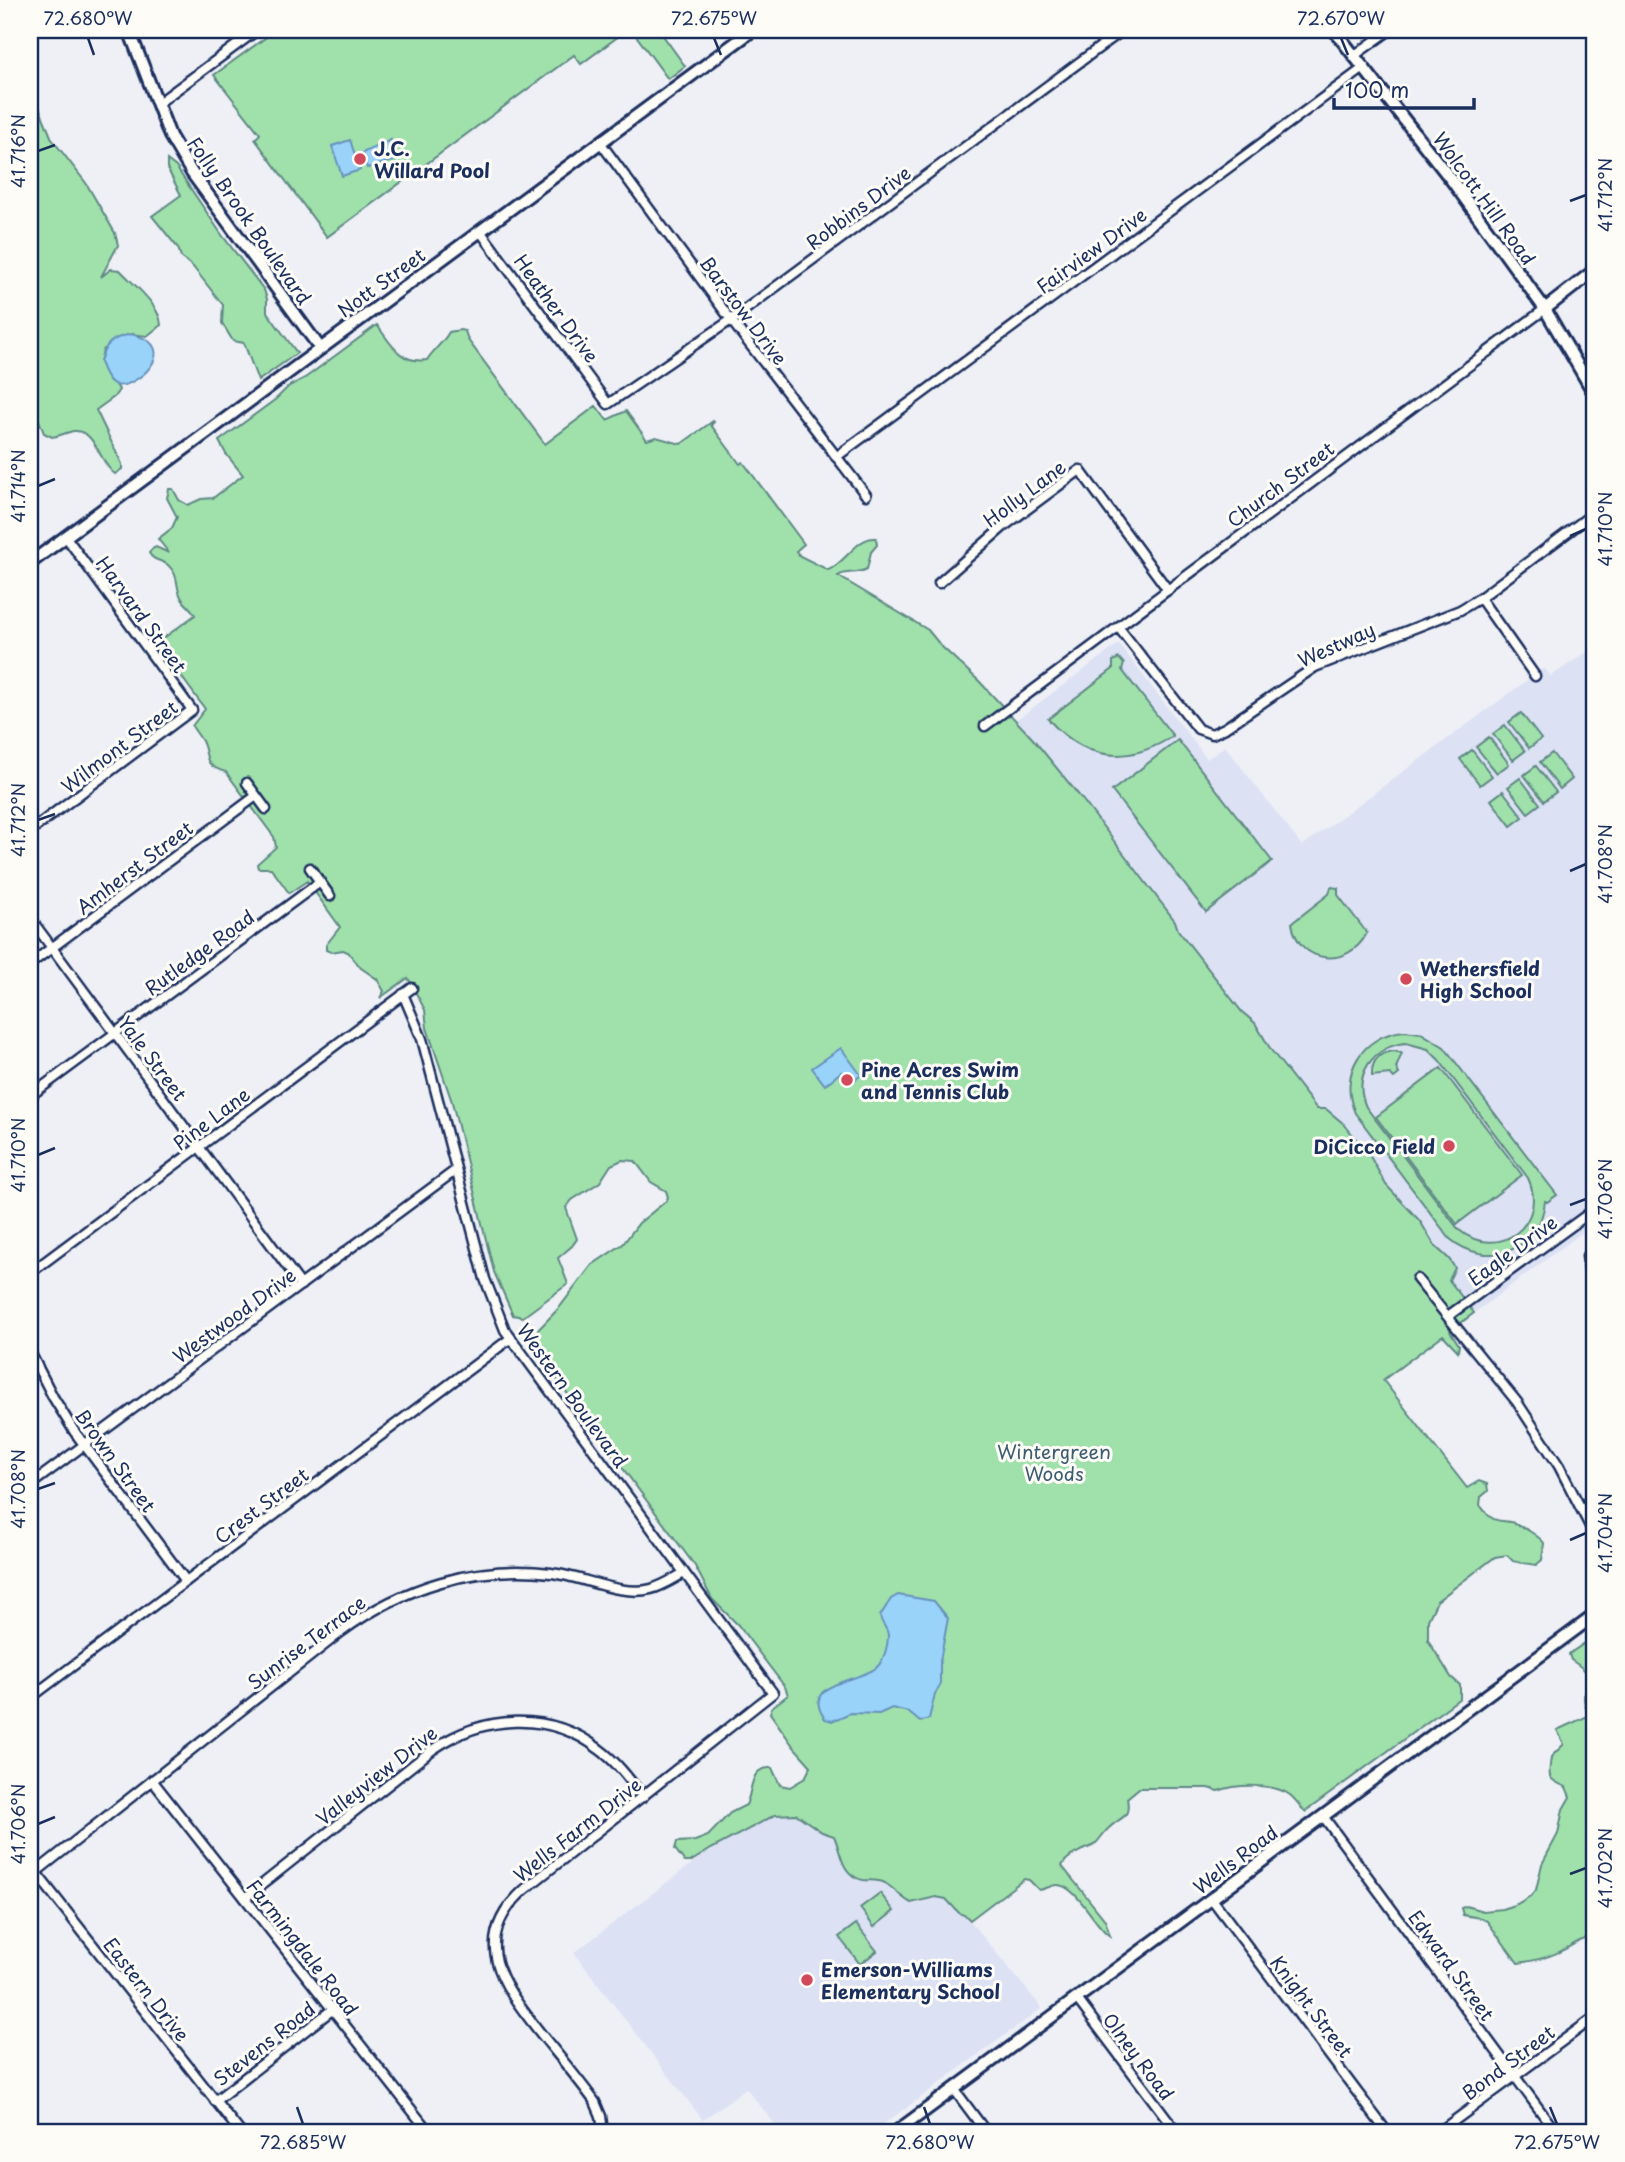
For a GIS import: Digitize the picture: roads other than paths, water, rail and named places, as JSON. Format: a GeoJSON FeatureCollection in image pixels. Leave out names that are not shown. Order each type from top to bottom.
{"type":"FeatureCollection","features":[{"type":"Feature","properties":{"kind":"street","name":"Folly Brook Boulevard"},"geometry":{"type":"LineString","coordinates":[[129,30],[170,136],[192,173],[320,348]]}},
{"type":"Feature","properties":{"kind":"street"},"geometry":{"type":"LineString","coordinates":[[156,104],[257,30]]}},
{"type":"Feature","properties":{"kind":"street","name":"Nott Street"},"geometry":{"type":"LineString","coordinates":[[30,563],[753,30]]}},
{"type":"Feature","properties":{"kind":"street","name":"Robbins Drive"},"geometry":{"type":"LineString","coordinates":[[608,404],[731,320],[1123,30]]}},
{"type":"Feature","properties":{"kind":"street","name":"Wolcott Hill Road"},"geometry":{"type":"LineString","coordinates":[[1335,30],[1545,309],[1595,395]]}},
{"type":"Feature","properties":{"kind":"street"},"geometry":{"type":"LineString","coordinates":[[1355,55],[1390,30]]}},
{"type":"Feature","properties":{"kind":"street","name":"Fairview Drive"},"geometry":{"type":"LineString","coordinates":[[836,457],[1365,67]]}},
{"type":"Feature","properties":{"kind":"street","name":"Barstow Drive"},"geometry":{"type":"LineString","coordinates":[[600,142],[731,320],[866,495]]}},
{"type":"Feature","properties":{"kind":"street","name":"Heather Drive"},"geometry":{"type":"LineString","coordinates":[[480,231],[608,404]]}},
{"type":"Feature","properties":{"kind":"street","name":"Church Street"},"geometry":{"type":"LineString","coordinates":[[985,726],[1595,270]]}},
{"type":"Feature","properties":{"kind":"street","name":"Holly Lane"},"geometry":{"type":"LineString","coordinates":[[939,583],[1003,527],[1080,470],[1168,590]]}},
{"type":"Feature","properties":{"kind":"street","name":"Westway"},"geometry":{"type":"LineString","coordinates":[[1119,628],[1198,729],[1212,734],[1315,667],[1460,610],[1595,512]]}},
{"type":"Feature","properties":{"kind":"street","name":"Harvard Street"},"geometry":{"type":"LineString","coordinates":[[66,537],[192,710]]}},
{"type":"Feature","properties":{"kind":"street"},"geometry":{"type":"LineString","coordinates":[[1480,598],[1535,676]]}},
{"type":"Feature","properties":{"kind":"street","name":"Wilmont Street"},"geometry":{"type":"LineString","coordinates":[[30,831],[192,710]]}},
{"type":"Feature","properties":{"kind":"street"},"geometry":{"type":"LineString","coordinates":[[247,783],[266,809]]}},
{"type":"Feature","properties":{"kind":"street","name":"Amherst Street"},"geometry":{"type":"LineString","coordinates":[[30,964],[256,796]]}},
{"type":"Feature","properties":{"kind":"street"},"geometry":{"type":"LineString","coordinates":[[310,868],[330,896]]}},
{"type":"Feature","properties":{"kind":"street","name":"Rutledge Road"},"geometry":{"type":"LineString","coordinates":[[30,1096],[320,882]]}},
{"type":"Feature","properties":{"kind":"street","name":"Yale Street"},"geometry":{"type":"LineString","coordinates":[[30,918],[301,1284]]}},
{"type":"Feature","properties":{"kind":"street","name":"Pine Lane"},"geometry":{"type":"LineString","coordinates":[[30,1273],[412,988]]}},
{"type":"Feature","properties":{"kind":"street","name":"Western Boulevard"},"geometry":{"type":"LineString","coordinates":[[403,994],[420,1034],[488,1288],[499,1318],[510,1338],[773,1694]]}},
{"type":"Feature","properties":{"kind":"street","name":"Westwood Drive"},"geometry":{"type":"LineString","coordinates":[[30,1485],[456,1170]]}},
{"type":"Feature","properties":{"kind":"street","name":"Eagle Drive"},"geometry":{"type":"LineString","coordinates":[[1448,1316],[1595,1209]]}},
{"type":"Feature","properties":{"kind":"street"},"geometry":{"type":"LineString","coordinates":[[1587,1256],[1590,1277],[1595,1284]]}},
{"type":"Feature","properties":{"kind":"street"},"geometry":{"type":"LineString","coordinates":[[1416,1279],[1501,1380],[1531,1422],[1572,1489],[1595,1536]]}},
{"type":"Feature","properties":{"kind":"street","name":"Crest Street"},"geometry":{"type":"LineString","coordinates":[[30,1698],[510,1338]]}},
{"type":"Feature","properties":{"kind":"street","name":"Brown Street"},"geometry":{"type":"LineString","coordinates":[[30,1352],[57,1405],[84,1445],[187,1581]]}},
{"type":"Feature","properties":{"kind":"street","name":"Sunrise Terrace"},"geometry":{"type":"LineString","coordinates":[[33,1869],[357,1620],[387,1602],[421,1588],[472,1574],[526,1571],[561,1574],[621,1589],[643,1591],[684,1573]]}},
{"type":"Feature","properties":{"kind":"street","name":"Wells Road"},"geometry":{"type":"LineString","coordinates":[[896,2132],[1595,1615]]}},
{"type":"Feature","properties":{"kind":"street","name":"Wells Farm Drive"},"geometry":{"type":"LineString","coordinates":[[603,2132],[601,2116],[595,2102],[505,1985],[497,1962],[496,1938],[505,1914],[520,1894],[773,1694]]}},
{"type":"Feature","properties":{"kind":"street","name":"Valleyview Drive"},"geometry":{"type":"LineString","coordinates":[[245,1898],[432,1749],[457,1734],[480,1726],[524,1722],[549,1725],[571,1732],[607,1755],[643,1797]]}},
{"type":"Feature","properties":{"kind":"street","name":"Farmingdale Road"},"geometry":{"type":"LineString","coordinates":[[152,1780],[429,2132]]}},
{"type":"Feature","properties":{"kind":"street","name":"Edward Street"},"geometry":{"type":"LineString","coordinates":[[1323,1816],[1556,2132]]}},
{"type":"Feature","properties":{"kind":"street","name":"Eastern Drive"},"geometry":{"type":"LineString","coordinates":[[33,1869],[240,2132]]}},
{"type":"Feature","properties":{"kind":"street","name":"Knight Street"},"geometry":{"type":"LineString","coordinates":[[1212,1899],[1387,2132]]}},
{"type":"Feature","properties":{"kind":"street","name":"Olney Road"},"geometry":{"type":"LineString","coordinates":[[1077,1999],[1177,2132]]}},
{"type":"Feature","properties":{"kind":"street","name":"Stevens Road"},"geometry":{"type":"LineString","coordinates":[[215,2101],[332,2009]]}},
{"type":"Feature","properties":{"kind":"street","name":"Bond Street"},"geometry":{"type":"LineString","coordinates":[[1439,2132],[1595,2017]]}},
{"type":"Feature","properties":{"kind":"street"},"geometry":{"type":"LineString","coordinates":[[954,2090],[986,2132]]}},
{"type":"Feature","properties":{"kind":"water"},"geometry":{"type":"Polygon","coordinates":[[[350,140],[360,170],[342,176],[332,146],[350,140]]]}},
{"type":"Feature","properties":{"kind":"water"},"geometry":{"type":"Polygon","coordinates":[[[391,140],[397,160],[367,168],[362,153],[391,140]]]}},
{"type":"Feature","properties":{"kind":"water"},"geometry":{"type":"Polygon","coordinates":[[[131,334],[147,340],[155,348],[155,357],[151,367],[143,375],[124,385],[116,385],[108,378],[100,362],[110,342],[131,334]]]}},
{"type":"Feature","properties":{"kind":"water"},"geometry":{"type":"Polygon","coordinates":[[[841,1048],[861,1075],[850,1084],[841,1072],[825,1085],[812,1068],[841,1048]]]}},
{"type":"Feature","properties":{"kind":"water"},"geometry":{"type":"Polygon","coordinates":[[[898,1595],[934,1601],[948,1618],[940,1661],[940,1686],[935,1694],[929,1719],[920,1722],[908,1712],[892,1708],[879,1714],[850,1713],[832,1721],[825,1719],[819,1706],[820,1697],[826,1690],[869,1672],[882,1661],[888,1636],[880,1616],[891,1599],[898,1595]]]}},
{"type":"Feature","properties":{"kind":"place","name":"J.C. Willard Pool"},"geometry":{"type":"Point","coordinates":[360,159]}},
{"type":"Feature","properties":{"kind":"place","name":"Wethersfield High School"},"geometry":{"type":"Point","coordinates":[1406,979]}},
{"type":"Feature","properties":{"kind":"place","name":"Pine Acres Swim and Tennis Club"},"geometry":{"type":"Point","coordinates":[847,1080]}},
{"type":"Feature","properties":{"kind":"place","name":"DiCicco Field"},"geometry":{"type":"Point","coordinates":[1449,1146]}},
{"type":"Feature","properties":{"kind":"place","name":"Emerson-Williams Elementary School"},"geometry":{"type":"Point","coordinates":[807,1980]}},
{"type":"Feature","properties":{"kind":"park label","name":"Wintergreen Woods"},"geometry":{"type":"Point","coordinates":[1054,1462]}}]}
